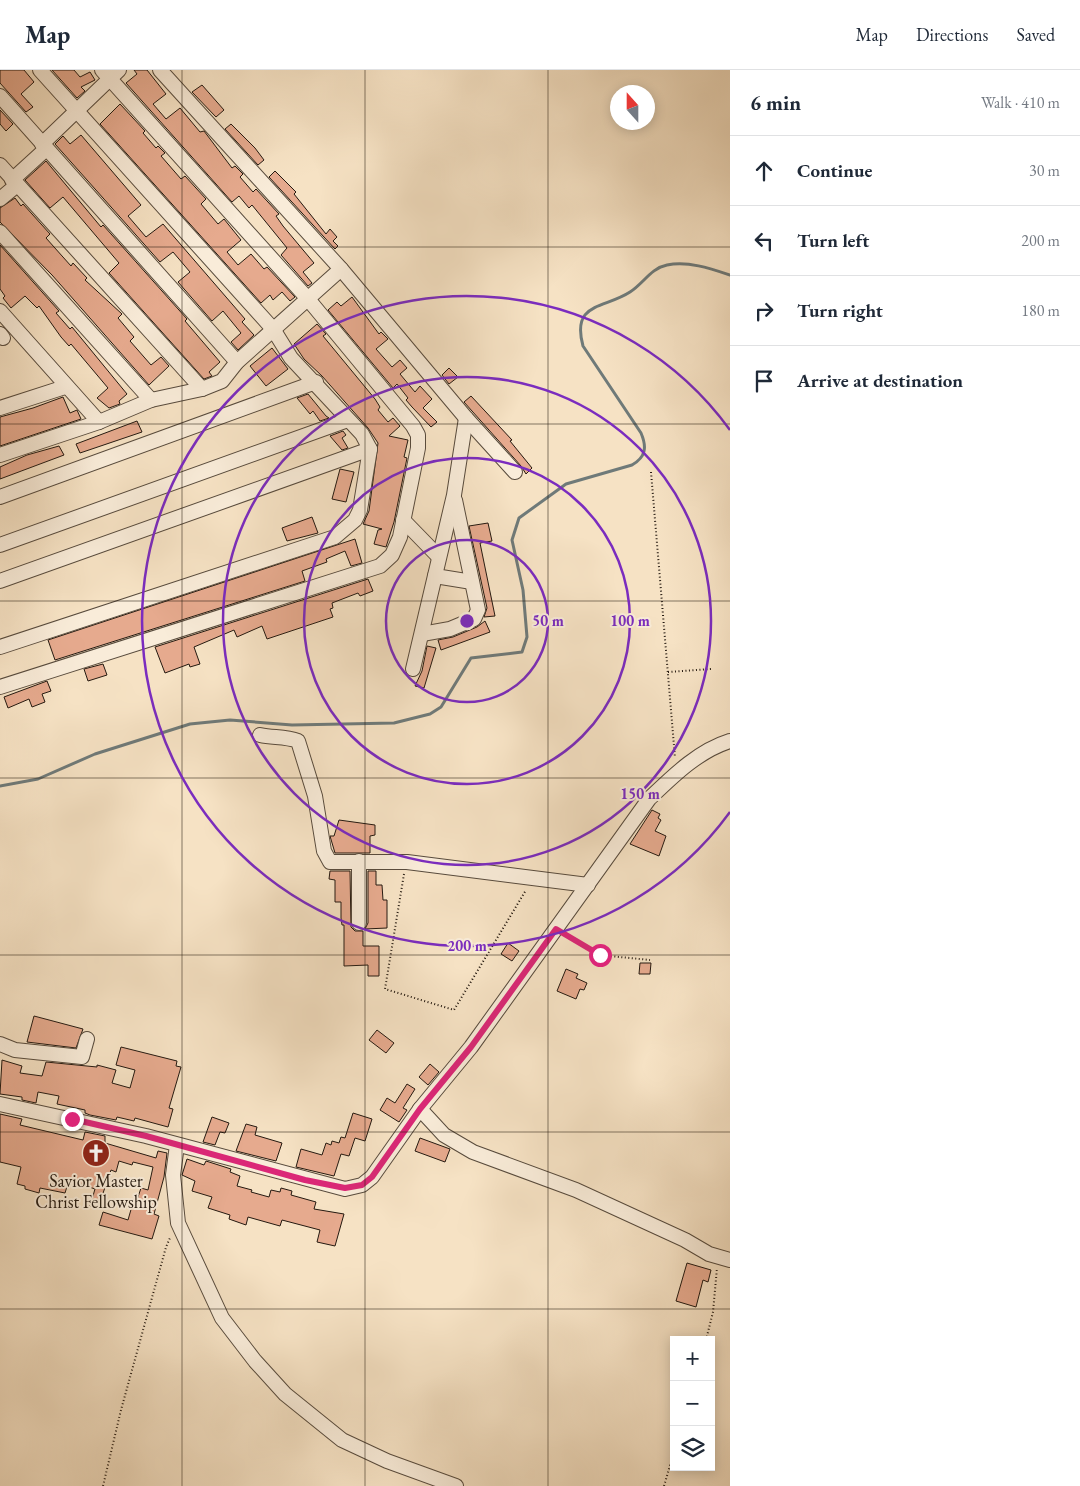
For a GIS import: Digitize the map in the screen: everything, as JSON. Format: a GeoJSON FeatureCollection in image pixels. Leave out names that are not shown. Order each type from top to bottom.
{"type":"FeatureCollection","features":[{"type":"Feature","properties":{"kind":"street"},"geometry":{"type":"LineString","coordinates":[[0,647],[335,537],[355,520],[360,510],[370,448],[362,434],[316,382],[291,358],[273,329],[40,70]]}},
{"type":"Feature","properties":{"kind":"street"},"geometry":{"type":"LineString","coordinates":[[160,70],[341,269],[466,418],[515,472]]}},
{"type":"Feature","properties":{"kind":"street"},"geometry":{"type":"LineString","coordinates":[[0,199],[110,73],[308,299],[418,435],[418,448],[400,537],[392,556],[380,566],[0,687]]}},
{"type":"Feature","properties":{"kind":"street"},"geometry":{"type":"LineString","coordinates":[[0,96],[237,362]]}},
{"type":"Feature","properties":{"kind":"street"},"geometry":{"type":"LineString","coordinates":[[0,165],[202,389]]}},
{"type":"Feature","properties":{"kind":"street"},"geometry":{"type":"LineString","coordinates":[[0,232],[152,400]]}},
{"type":"Feature","properties":{"kind":"street"},"geometry":{"type":"LineString","coordinates":[[0,455],[99,422],[152,400],[202,389],[222,382],[237,362],[341,269]]}},
{"type":"Feature","properties":{"kind":"street"},"geometry":{"type":"LineString","coordinates":[[0,311],[65,387],[99,422]]}},
{"type":"Feature","properties":{"kind":"street"},"geometry":{"type":"LineString","coordinates":[[0,497],[316,382]]}},
{"type":"Feature","properties":{"kind":"street"},"geometry":{"type":"LineString","coordinates":[[0,408],[65,387]]}},
{"type":"Feature","properties":{"kind":"street"},"geometry":{"type":"LineString","coordinates":[[413,669],[438,556],[454,495],[466,418]]}},
{"type":"Feature","properties":{"kind":"street"},"geometry":{"type":"LineString","coordinates":[[0,545],[348,420]]}},
{"type":"Feature","properties":{"kind":"street"},"geometry":{"type":"LineString","coordinates":[[0,581],[370,448]]}},
{"type":"Feature","properties":{"kind":"street"},"geometry":{"type":"LineString","coordinates":[[422,634],[450,629],[474,619],[478,610],[454,495]]}},
{"type":"Feature","properties":{"kind":"street"},"geometry":{"type":"LineString","coordinates":[[403,520],[438,556]]}},
{"type":"Feature","properties":{"kind":"street"},"geometry":{"type":"LineString","coordinates":[[435,576],[472,582]]}},
{"type":"Feature","properties":{"kind":"street"},"geometry":{"type":"LineString","coordinates":[[260,735],[273,738],[288,737],[298,741],[314,796],[324,851],[330,862],[406,862],[588,885]]}},
{"type":"Feature","properties":{"kind":"street"},"geometry":{"type":"LineString","coordinates":[[0,1104],[177,1145],[305,1180],[354,1188],[372,1177],[420,1109],[471,1047],[649,799],[676,773],[698,757],[730,742]]}},
{"type":"Feature","properties":{"kind":"street"},"geometry":{"type":"LineString","coordinates":[[359,861],[359,923]]}},
{"type":"Feature","properties":{"kind":"street"},"geometry":{"type":"LineString","coordinates":[[0,1044],[15,1050],[82,1057],[87,1039]]}},
{"type":"Feature","properties":{"kind":"street"},"geometry":{"type":"LineString","coordinates":[[420,1109],[444,1135],[473,1152],[576,1190],[715,1256],[730,1260]]}},
{"type":"Feature","properties":{"kind":"street"},"geometry":{"type":"LineString","coordinates":[[177,1145],[173,1175],[178,1223],[222,1318],[255,1361],[285,1394],[342,1440],[387,1461],[456,1486]]}},
{"type":"Feature","properties":{"kind":"path"},"geometry":{"type":"LineString","coordinates":[[651,472],[676,773]]}},
{"type":"Feature","properties":{"kind":"path"},"geometry":{"type":"LineString","coordinates":[[668,672],[711,669]]}},
{"type":"Feature","properties":{"kind":"path"},"geometry":{"type":"LineString","coordinates":[[406,862],[385,989],[454,1010],[534,878]]}},
{"type":"Feature","properties":{"kind":"path"},"geometry":{"type":"LineString","coordinates":[[556,929],[600,955],[650,960]]}},
{"type":"Feature","properties":{"kind":"path"},"geometry":{"type":"LineString","coordinates":[[103,1486],[121,1410],[163,1257],[178,1223]]}},
{"type":"Feature","properties":{"kind":"path"},"geometry":{"type":"LineString","coordinates":[[707,1336],[717,1285],[715,1256]]}},
{"type":"Feature","properties":{"kind":"path"},"geometry":{"type":"LineString","coordinates":[[664,1486],[670,1466]]}},
{"type":"Feature","properties":{"kind":"building"},"geometry":{"type":"Polygon","coordinates":[[[0,70],[24,70],[34,82],[21,94],[33,107],[26,112],[0,83],[0,70]]]}},
{"type":"Feature","properties":{"kind":"building"},"geometry":{"type":"Polygon","coordinates":[[[52,70],[74,70],[80,77],[90,72],[95,80],[81,87],[85,91],[77,98],[52,70]]]}},
{"type":"Feature","properties":{"kind":"building"},"geometry":{"type":"Polygon","coordinates":[[[134,70],[147,70],[166,94],[153,104],[166,119],[180,108],[200,132],[204,131],[232,168],[235,166],[243,174],[240,177],[253,192],[256,189],[279,214],[276,216],[283,226],[314,263],[303,272],[312,283],[308,286],[281,255],[287,248],[252,205],[249,208],[239,196],[232,202],[126,83],[137,74],[134,70]]]}},
{"type":"Feature","properties":{"kind":"building"},"geometry":{"type":"Polygon","coordinates":[[[202,85],[224,110],[216,117],[192,92],[202,85]]]}},
{"type":"Feature","properties":{"kind":"building"},"geometry":{"type":"Polygon","coordinates":[[[120,104],[145,131],[143,133],[156,148],[158,146],[165,153],[161,156],[181,179],[185,176],[206,199],[201,204],[218,224],[224,219],[241,240],[227,252],[238,265],[251,254],[264,269],[267,267],[295,297],[290,301],[282,292],[273,300],[270,295],[261,303],[100,124],[120,104]]]}},
{"type":"Feature","properties":{"kind":"building"},"geometry":{"type":"Polygon","coordinates":[[[0,110],[13,124],[6,131],[0,124],[0,110]]]}},
{"type":"Feature","properties":{"kind":"building"},"geometry":{"type":"Polygon","coordinates":[[[231,124],[264,160],[258,165],[225,129],[231,124]]]}},
{"type":"Feature","properties":{"kind":"building"},"geometry":{"type":"Polygon","coordinates":[[[81,135],[141,205],[128,216],[146,237],[163,224],[245,319],[242,322],[254,335],[238,350],[231,342],[241,333],[223,311],[212,321],[178,282],[190,272],[173,252],[160,262],[55,144],[63,136],[70,144],[81,135]]]}},
{"type":"Feature","properties":{"kind":"building"},"geometry":{"type":"Polygon","coordinates":[[[46,161],[101,227],[103,225],[187,319],[185,321],[220,362],[209,372],[212,376],[204,379],[109,273],[119,263],[63,197],[50,208],[25,180],[46,161]]]}},
{"type":"Feature","properties":{"kind":"building"},"geometry":{"type":"Polygon","coordinates":[[[275,171],[296,192],[294,194],[326,234],[330,229],[337,237],[333,241],[338,246],[335,249],[269,177],[275,171]]]}},
{"type":"Feature","properties":{"kind":"building"},"geometry":{"type":"Polygon","coordinates":[[[15,198],[21,206],[23,204],[50,234],[46,238],[71,266],[73,263],[87,278],[85,280],[122,314],[118,318],[134,337],[130,341],[151,365],[161,357],[169,366],[149,385],[52,275],[0,222],[0,208],[15,198]]]}},
{"type":"Feature","properties":{"kind":"building"},"geometry":{"type":"Polygon","coordinates":[[[0,245],[59,311],[56,313],[70,329],[72,327],[127,394],[119,401],[120,404],[109,408],[97,398],[108,388],[71,344],[69,346],[61,337],[39,306],[37,308],[25,296],[11,308],[3,298],[5,296],[0,289],[0,245]]]}},
{"type":"Feature","properties":{"kind":"building"},"geometry":{"type":"Polygon","coordinates":[[[352,297],[379,334],[381,332],[388,339],[376,349],[392,367],[400,360],[407,368],[400,374],[415,392],[420,386],[432,399],[423,408],[437,422],[431,427],[406,400],[408,398],[397,384],[393,388],[328,310],[337,302],[341,306],[352,297]]]}},
{"type":"Feature","properties":{"kind":"building"},"geometry":{"type":"Polygon","coordinates":[[[317,324],[326,334],[323,336],[375,399],[380,407],[378,410],[388,422],[393,418],[400,426],[389,436],[408,440],[404,457],[407,458],[394,522],[386,547],[374,544],[378,530],[382,529],[363,524],[369,511],[378,443],[368,428],[322,376],[304,359],[294,344],[317,324]]]}},
{"type":"Feature","properties":{"kind":"building"},"geometry":{"type":"Polygon","coordinates":[[[272,348],[288,369],[266,386],[250,366],[272,348]]]}},
{"type":"Feature","properties":{"kind":"building"},"geometry":{"type":"Polygon","coordinates":[[[449,368],[458,377],[449,384],[442,375],[449,368]]]}},
{"type":"Feature","properties":{"kind":"building"},"geometry":{"type":"Polygon","coordinates":[[[308,394],[329,418],[320,421],[313,411],[310,414],[297,398],[308,394]]]}},
{"type":"Feature","properties":{"kind":"building"},"geometry":{"type":"Polygon","coordinates":[[[471,396],[512,440],[510,441],[532,468],[526,474],[464,402],[471,396]]]}},
{"type":"Feature","properties":{"kind":"building"},"geometry":{"type":"Polygon","coordinates":[[[63,397],[70,413],[77,410],[81,419],[0,446],[0,417],[63,397]]]}},
{"type":"Feature","properties":{"kind":"building"},"geometry":{"type":"Polygon","coordinates":[[[137,421],[142,432],[80,453],[76,444],[137,421]]]}},
{"type":"Feature","properties":{"kind":"building"},"geometry":{"type":"Polygon","coordinates":[[[343,431],[346,435],[342,438],[348,448],[342,450],[330,436],[343,431]]]}},
{"type":"Feature","properties":{"kind":"building"},"geometry":{"type":"Polygon","coordinates":[[[59,446],[64,455],[0,479],[0,467],[27,455],[59,446]]]}},
{"type":"Feature","properties":{"kind":"building"},"geometry":{"type":"Polygon","coordinates":[[[340,469],[354,472],[346,502],[332,499],[340,469]]]}},
{"type":"Feature","properties":{"kind":"building"},"geometry":{"type":"Polygon","coordinates":[[[312,517],[318,533],[287,541],[282,528],[312,517]]]}},
{"type":"Feature","properties":{"kind":"building"},"geometry":{"type":"Polygon","coordinates":[[[488,523],[492,541],[480,543],[495,616],[484,617],[487,608],[469,526],[488,523]]]}},
{"type":"Feature","properties":{"kind":"building"},"geometry":{"type":"Polygon","coordinates":[[[355,539],[362,563],[351,566],[345,551],[326,559],[327,562],[302,571],[305,581],[55,660],[48,640],[355,539]]]}},
{"type":"Feature","properties":{"kind":"building"},"geometry":{"type":"Polygon","coordinates":[[[368,579],[373,591],[360,596],[358,593],[332,603],[333,608],[330,609],[333,617],[267,639],[262,626],[237,637],[234,630],[194,647],[200,664],[190,667],[189,664],[165,673],[155,647],[368,579]]]}},
{"type":"Feature","properties":{"kind":"building"},"geometry":{"type":"Polygon","coordinates":[[[485,621],[490,632],[441,650],[438,640],[453,637],[477,627],[485,621]]]}},
{"type":"Feature","properties":{"kind":"building"},"geometry":{"type":"Polygon","coordinates":[[[427,646],[436,648],[424,688],[415,686],[422,671],[427,646]]]}},
{"type":"Feature","properties":{"kind":"building"},"geometry":{"type":"Polygon","coordinates":[[[103,664],[107,675],[88,681],[84,669],[103,664]]]}},
{"type":"Feature","properties":{"kind":"building"},"geometry":{"type":"Polygon","coordinates":[[[47,681],[51,691],[42,694],[45,702],[32,707],[29,699],[8,708],[4,697],[47,681]]]}},
{"type":"Feature","properties":{"kind":"building"},"geometry":{"type":"Polygon","coordinates":[[[652,810],[660,814],[658,818],[661,820],[655,831],[666,836],[659,856],[630,844],[652,810]]]}},
{"type":"Feature","properties":{"kind":"building"},"geometry":{"type":"Polygon","coordinates":[[[339,820],[375,825],[375,835],[370,836],[370,853],[335,853],[330,836],[334,836],[339,820]]]}},
{"type":"Feature","properties":{"kind":"building"},"geometry":{"type":"Polygon","coordinates":[[[330,871],[350,871],[351,927],[355,931],[363,931],[363,946],[379,946],[379,976],[368,976],[368,965],[344,966],[344,925],[342,925],[341,918],[341,902],[335,902],[335,880],[329,879],[330,871]]]}},
{"type":"Feature","properties":{"kind":"building"},"geometry":{"type":"Polygon","coordinates":[[[368,871],[376,871],[376,885],[382,885],[383,900],[387,900],[387,928],[365,929],[368,923],[368,871]]]}},
{"type":"Feature","properties":{"kind":"building"},"geometry":{"type":"Polygon","coordinates":[[[508,943],[519,951],[512,961],[501,954],[508,943]]]}},
{"type":"Feature","properties":{"kind":"building"},"geometry":{"type":"Polygon","coordinates":[[[640,963],[651,963],[650,974],[639,974],[640,963]]]}},
{"type":"Feature","properties":{"kind":"building"},"geometry":{"type":"Polygon","coordinates":[[[566,969],[578,974],[576,978],[587,983],[584,990],[580,989],[576,999],[557,991],[566,969]]]}},
{"type":"Feature","properties":{"kind":"building"},"geometry":{"type":"Polygon","coordinates":[[[34,1016],[83,1029],[76,1048],[27,1042],[34,1016]]]}},
{"type":"Feature","properties":{"kind":"building"},"geometry":{"type":"Polygon","coordinates":[[[377,1030],[394,1043],[386,1053],[369,1040],[377,1030]]]}},
{"type":"Feature","properties":{"kind":"building"},"geometry":{"type":"Polygon","coordinates":[[[121,1047],[177,1061],[176,1066],[181,1067],[169,1108],[173,1109],[168,1127],[135,1118],[134,1121],[117,1117],[116,1120],[90,1115],[85,1113],[85,1110],[57,1104],[59,1096],[38,1092],[36,1103],[22,1100],[22,1097],[0,1094],[2,1060],[22,1066],[20,1073],[42,1076],[46,1062],[97,1067],[97,1065],[116,1070],[112,1083],[130,1088],[135,1070],[116,1065],[121,1047]]]}},
{"type":"Feature","properties":{"kind":"building"},"geometry":{"type":"Polygon","coordinates":[[[430,1064],[439,1072],[428,1085],[419,1077],[430,1064]]]}},
{"type":"Feature","properties":{"kind":"building"},"geometry":{"type":"Polygon","coordinates":[[[407,1084],[415,1089],[403,1108],[407,1110],[399,1122],[380,1110],[387,1098],[395,1103],[407,1084]]]}},
{"type":"Feature","properties":{"kind":"building"},"geometry":{"type":"Polygon","coordinates":[[[353,1113],[372,1119],[365,1141],[355,1138],[349,1156],[341,1154],[334,1176],[296,1167],[301,1149],[322,1155],[326,1143],[331,1145],[332,1141],[339,1143],[341,1137],[345,1138],[353,1113]]]}},
{"type":"Feature","properties":{"kind":"building"},"geometry":{"type":"Polygon","coordinates":[[[0,1114],[22,1119],[20,1125],[83,1140],[85,1132],[105,1136],[105,1143],[156,1158],[158,1151],[167,1153],[164,1177],[154,1214],[159,1216],[152,1239],[99,1225],[103,1212],[128,1220],[134,1199],[137,1200],[141,1188],[148,1190],[153,1167],[133,1162],[132,1165],[119,1161],[116,1172],[111,1170],[101,1199],[104,1200],[102,1209],[90,1206],[95,1189],[69,1180],[65,1193],[40,1188],[39,1193],[25,1189],[25,1186],[17,1184],[21,1167],[0,1162],[0,1114]]]}},
{"type":"Feature","properties":{"kind":"building"},"geometry":{"type":"Polygon","coordinates":[[[212,1117],[229,1123],[225,1133],[220,1132],[215,1145],[203,1142],[212,1117]]]}},
{"type":"Feature","properties":{"kind":"building"},"geometry":{"type":"Polygon","coordinates":[[[246,1124],[257,1127],[255,1135],[282,1143],[276,1161],[236,1151],[246,1124]]]}},
{"type":"Feature","properties":{"kind":"building"},"geometry":{"type":"Polygon","coordinates":[[[420,1138],[450,1149],[445,1162],[415,1151],[420,1138]]]}},
{"type":"Feature","properties":{"kind":"building"},"geometry":{"type":"Polygon","coordinates":[[[187,1159],[204,1165],[206,1161],[231,1169],[230,1172],[240,1176],[237,1186],[252,1190],[251,1192],[269,1197],[271,1190],[280,1192],[281,1188],[292,1191],[291,1195],[316,1202],[314,1209],[344,1214],[335,1246],[317,1242],[320,1230],[282,1220],[280,1226],[248,1217],[246,1225],[229,1219],[230,1215],[208,1208],[212,1197],[192,1191],[195,1181],[182,1175],[187,1159]]]}},
{"type":"Feature","properties":{"kind":"building"},"geometry":{"type":"Polygon","coordinates":[[[687,1263],[711,1270],[708,1282],[703,1280],[696,1307],[676,1301],[687,1263]]]}},
{"type":"Feature","properties":{"kind":"waterway"},"geometry":{"type":"LineString","coordinates":[[0,786],[38,779],[95,754],[190,724],[230,720],[292,725],[394,723],[430,714],[441,707],[471,658],[522,652],[527,637],[523,590],[512,540],[519,518],[566,484],[632,465],[640,459],[644,451],[641,433],[583,346],[582,321],[592,309],[630,292],[656,269],[667,265],[691,265],[730,275]]}},
{"type":"Feature","properties":{"kind":"place","name":"Savior Master Christ Fellowship"},"geometry":{"type":"Point","coordinates":[96,1153]}},
{"type":"Feature","properties":{"kind":"route"},"geometry":{"type":"LineString","coordinates":[[72,1119],[146,1136],[305,1180],[354,1188],[362,1185],[372,1177],[420,1109],[471,1047],[556,929],[600,955]]}}]}
